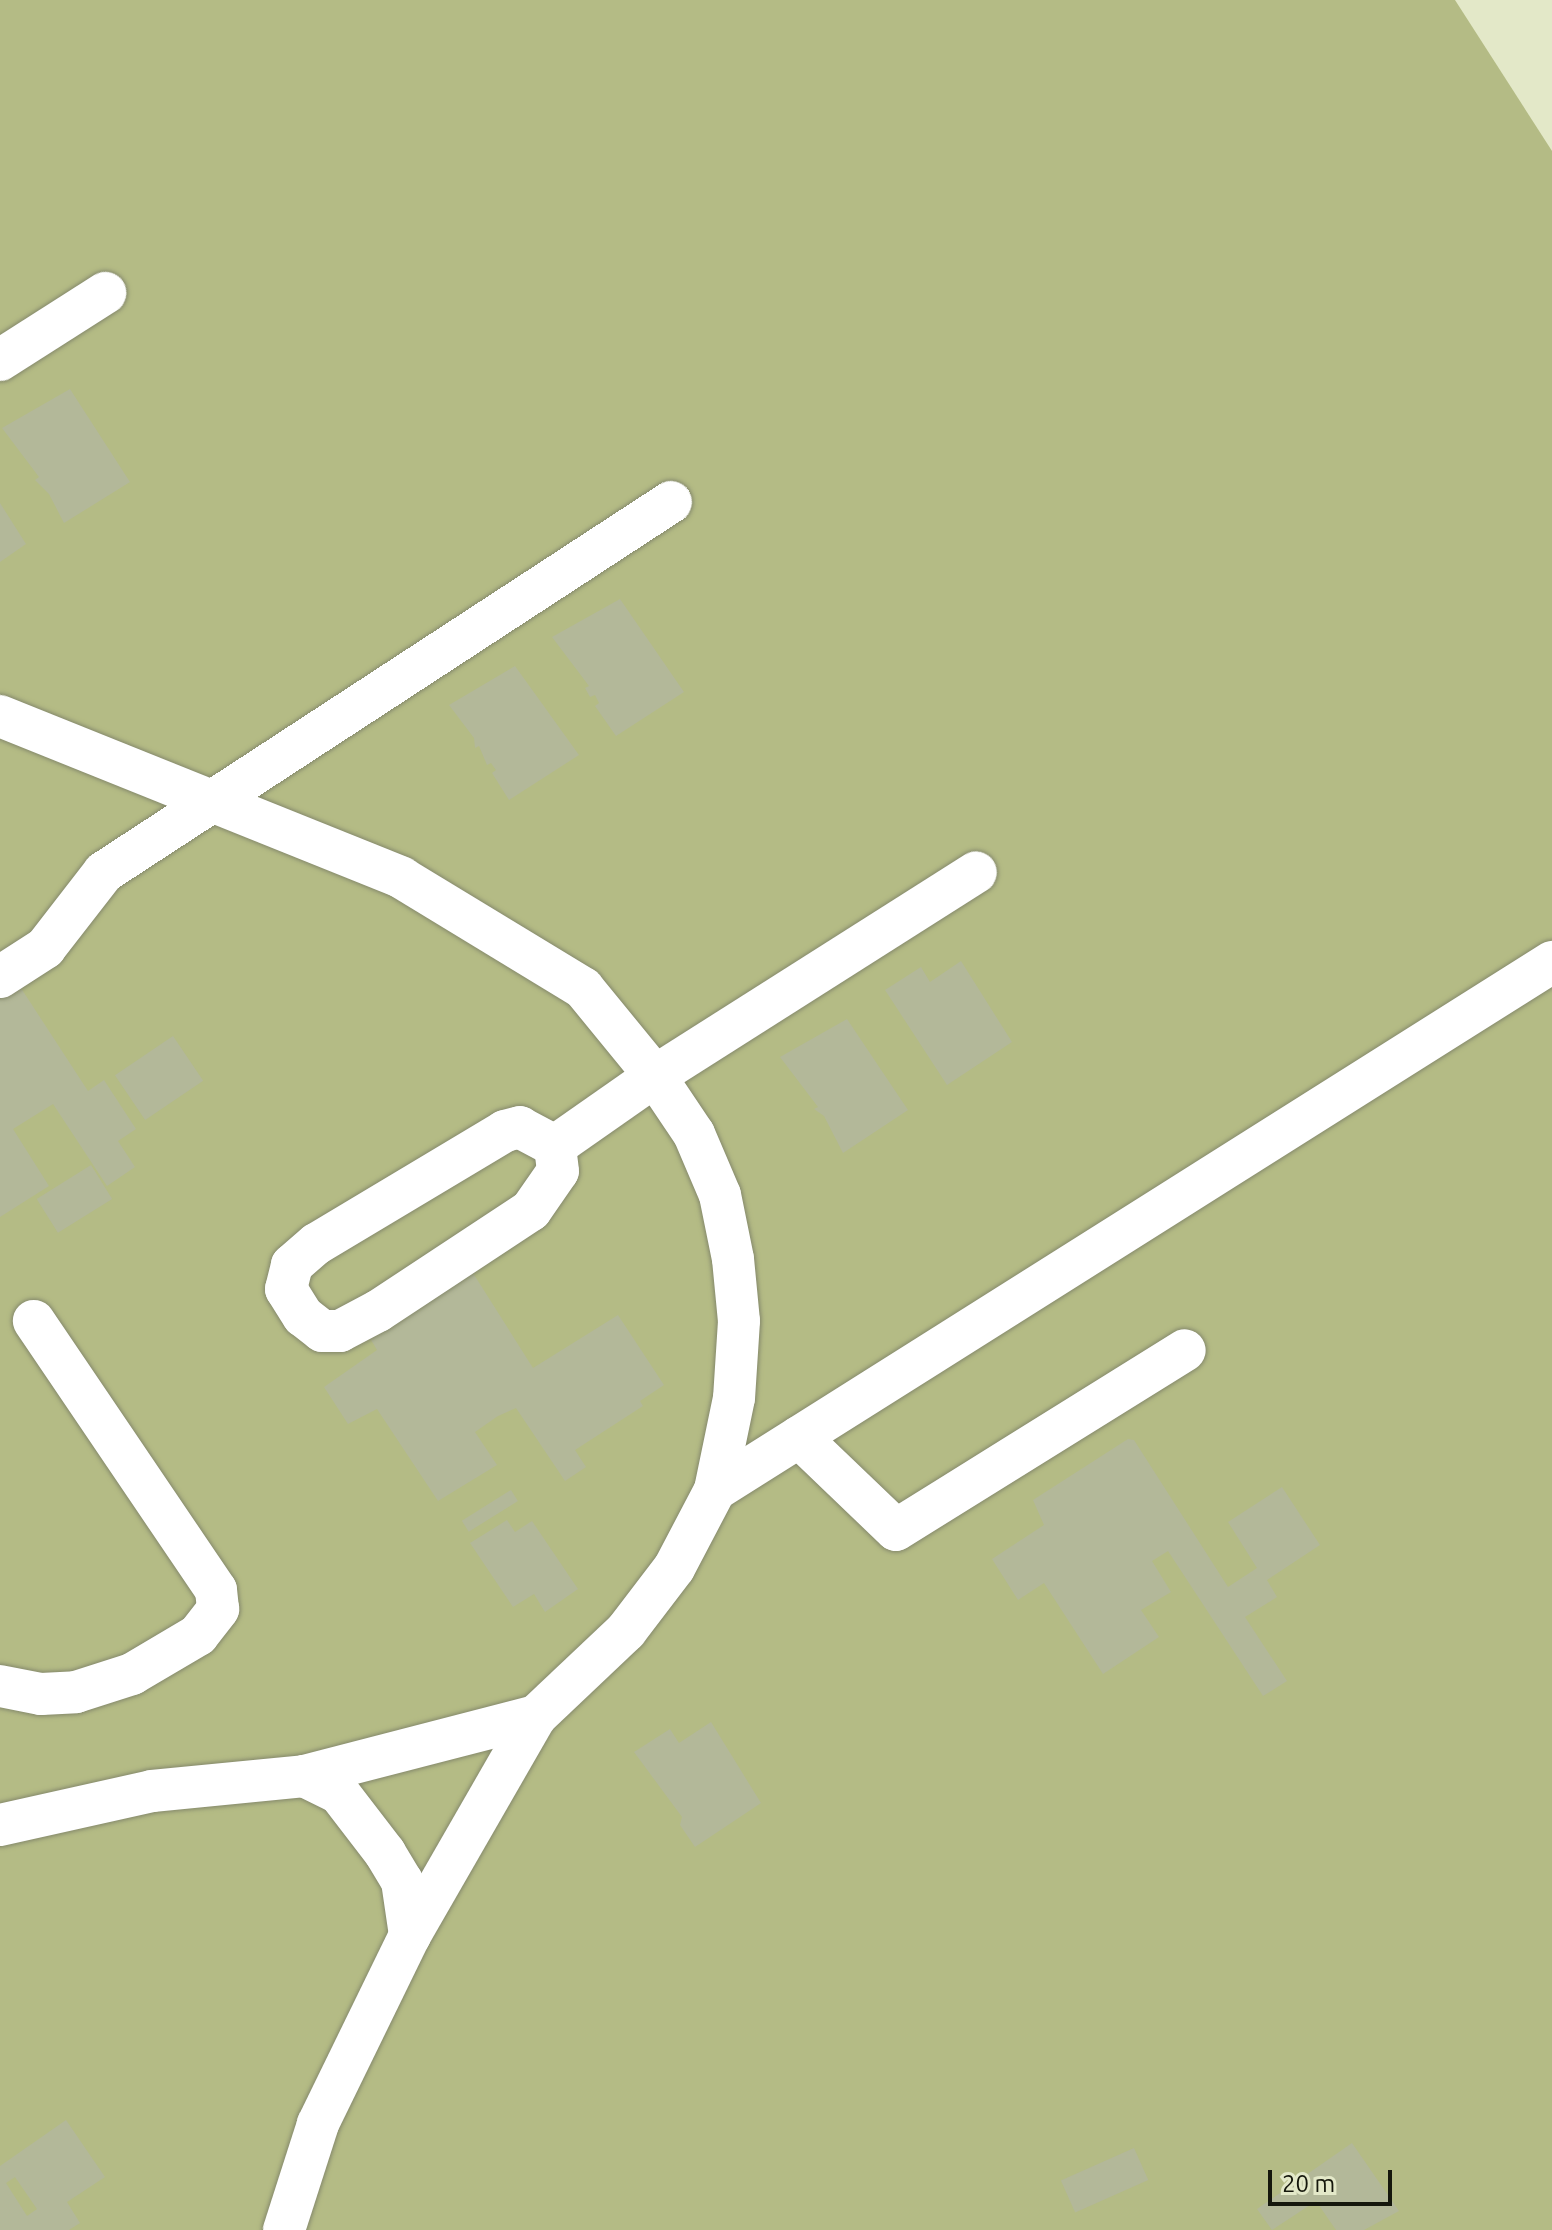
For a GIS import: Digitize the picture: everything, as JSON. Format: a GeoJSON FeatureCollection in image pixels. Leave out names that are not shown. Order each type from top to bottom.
{"type":"FeatureCollection","features":[{"type":"Feature","properties":{"kind":"street"},"geometry":{"type":"LineString","coordinates":[[0,360],[105,293]]}},
{"type":"Feature","properties":{"kind":"street"},"geometry":{"type":"LineString","coordinates":[[0,977],[45,948],[104,872],[671,502]]}},
{"type":"Feature","properties":{"kind":"street"},"geometry":{"type":"LineString","coordinates":[[0,716],[210,802],[295,831],[402,878],[583,988],[655,1076],[694,1134],[720,1195],[733,1259],[739,1321],[734,1398],[715,1490],[674,1568],[626,1631],[536,1716],[410,1935],[318,2124],[284,2230]]}},
{"type":"Feature","properties":{"kind":"street"},"geometry":{"type":"LineString","coordinates":[[555,1146],[655,1076],[976,872]]}},
{"type":"Feature","properties":{"kind":"street"},"geometry":{"type":"LineString","coordinates":[[715,1490],[1552,962]]}},
{"type":"Feature","properties":{"kind":"street"},"geometry":{"type":"LineString","coordinates":[[520,1127],[555,1146],[558,1171],[531,1210],[378,1311],[340,1331],[322,1331],[295,1306],[285,1278],[316,1244],[505,1131],[520,1127]]}},
{"type":"Feature","properties":{"kind":"street"},"geometry":{"type":"LineString","coordinates":[[0,1686],[41,1694],[76,1692],[132,1674],[189,1642],[218,1609],[216,1590],[34,1321]]}},
{"type":"Feature","properties":{"kind":"street"},"geometry":{"type":"LineString","coordinates":[[799,1437],[896,1530],[1185,1350]]}},
{"type":"Feature","properties":{"kind":"street"},"geometry":{"type":"LineString","coordinates":[[0,1825],[152,1791],[304,1776],[536,1716]]}},
{"type":"Feature","properties":{"kind":"street"},"geometry":{"type":"LineString","coordinates":[[304,1776],[339,1793],[364,1821],[402,1881],[410,1935]]}},
{"type":"Feature","properties":{"kind":"green space"},"geometry":{"type":"Polygon","coordinates":[[[0,0],[1455,0],[1552,151],[1552,2230],[0,2230],[0,0]]]}},
{"type":"Feature","properties":{"kind":"building"},"geometry":{"type":"Polygon","coordinates":[[[70,389],[130,482],[64,523],[49,494],[35,480],[39,477],[2,428],[70,389]]]}},
{"type":"Feature","properties":{"kind":"building"},"geometry":{"type":"Polygon","coordinates":[[[0,503],[26,544],[0,562],[0,503]]]}},
{"type":"Feature","properties":{"kind":"building"},"geometry":{"type":"Polygon","coordinates":[[[620,599],[684,692],[616,736],[595,706],[599,703],[595,695],[590,697],[585,688],[589,686],[552,637],[620,599]]]}},
{"type":"Feature","properties":{"kind":"building"},"geometry":{"type":"Polygon","coordinates":[[[515,666],[579,755],[509,800],[492,773],[496,770],[491,763],[487,765],[479,746],[475,748],[474,738],[449,705],[515,666]]]}},
{"type":"Feature","properties":{"kind":"building"},"geometry":{"type":"Polygon","coordinates":[[[961,961],[1012,1042],[947,1085],[885,990],[921,967],[930,982],[961,961]]]}},
{"type":"Feature","properties":{"kind":"building"},"geometry":{"type":"Polygon","coordinates":[[[19,985],[88,1091],[104,1080],[136,1129],[118,1141],[135,1167],[107,1186],[53,1104],[13,1129],[49,1186],[0,1217],[0,997],[19,985]]]}},
{"type":"Feature","properties":{"kind":"building"},"geometry":{"type":"Polygon","coordinates":[[[847,1019],[908,1110],[843,1153],[824,1116],[814,1109],[818,1107],[780,1057],[847,1019]]]}},
{"type":"Feature","properties":{"kind":"building"},"geometry":{"type":"Polygon","coordinates":[[[173,1036],[203,1081],[145,1120],[115,1075],[173,1036]]]}},
{"type":"Feature","properties":{"kind":"building"},"geometry":{"type":"Polygon","coordinates":[[[91,1165],[112,1199],[58,1233],[37,1199],[91,1165]]]}},
{"type":"Feature","properties":{"kind":"building"},"geometry":{"type":"Polygon","coordinates":[[[466,1262],[533,1368],[618,1315],[664,1385],[640,1401],[643,1406],[575,1450],[586,1467],[565,1481],[516,1408],[498,1416],[475,1432],[497,1465],[438,1501],[377,1409],[348,1424],[324,1387],[377,1350],[364,1328],[466,1262]]]}},
{"type":"Feature","properties":{"kind":"building"},"geometry":{"type":"Polygon","coordinates":[[[1128,1439],[1134,1440],[1228,1587],[1257,1568],[1228,1522],[1282,1487],[1320,1545],[1267,1580],[1277,1597],[1245,1617],[1287,1681],[1263,1696],[1168,1551],[1152,1561],[1171,1592],[1141,1610],[1159,1637],[1103,1674],[1044,1583],[1018,1600],[992,1559],[1044,1525],[1033,1500],[1128,1439]]]}},
{"type":"Feature","properties":{"kind":"building"},"geometry":{"type":"Polygon","coordinates":[[[511,1490],[518,1501],[469,1532],[462,1521],[511,1490]]]}},
{"type":"Feature","properties":{"kind":"building"},"geometry":{"type":"Polygon","coordinates":[[[507,1520],[515,1532],[532,1521],[578,1589],[545,1612],[534,1594],[513,1607],[470,1543],[507,1520]]]}},
{"type":"Feature","properties":{"kind":"building"},"geometry":{"type":"Polygon","coordinates":[[[711,1722],[761,1803],[695,1847],[680,1825],[682,1817],[634,1752],[670,1729],[679,1743],[711,1722]]]}},
{"type":"Feature","properties":{"kind":"building"},"geometry":{"type":"Polygon","coordinates":[[[66,2120],[105,2177],[67,2202],[80,2223],[69,2230],[0,2230],[0,2166],[66,2120]],[[15,2177],[6,2183],[27,2216],[37,2209],[15,2177]]]}},
{"type":"Feature","properties":{"kind":"building"},"geometry":{"type":"Polygon","coordinates":[[[1352,2143],[1399,2211],[1364,2230],[1336,2230],[1316,2201],[1272,2230],[1257,2209],[1352,2143]]]}},
{"type":"Feature","properties":{"kind":"building"},"geometry":{"type":"Polygon","coordinates":[[[1134,2148],[1148,2180],[1075,2213],[1061,2181],[1134,2148]]]}}]}
